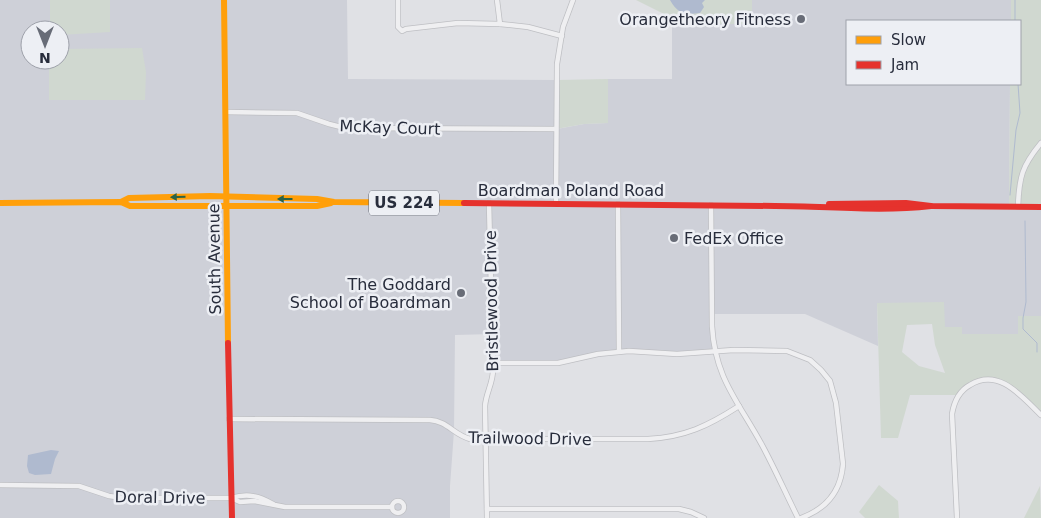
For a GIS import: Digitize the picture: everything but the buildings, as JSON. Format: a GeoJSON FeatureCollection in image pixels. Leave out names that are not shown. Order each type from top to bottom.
{"type":"FeatureCollection","features":[{"type":"Feature","properties":{"kind":"main road","name":"South Avenue"},"geometry":{"type":"LineString","coordinates":[[224,0],[232,518]]}},
{"type":"Feature","properties":{"kind":"main road","name":"Boardman Poland Road"},"geometry":{"type":"LineString","coordinates":[[121,202],[129,198],[210,196],[317,199],[334,202],[807,206],[854,210],[896,210],[931,206],[1041,207]]}},
{"type":"Feature","properties":{"kind":"main road","name":"Boardman Poland Road"},"geometry":{"type":"LineString","coordinates":[[0,203],[121,202],[130,206],[317,206],[334,202]]}},
{"type":"Feature","properties":{"kind":"street"},"geometry":{"type":"LineString","coordinates":[[398,0],[398,27],[402,31],[458,23],[500,24],[528,27],[562,36]]}},
{"type":"Feature","properties":{"kind":"street"},"geometry":{"type":"LineString","coordinates":[[497,0],[500,24]]}},
{"type":"Feature","properties":{"kind":"street"},"geometry":{"type":"LineString","coordinates":[[556,204],[557,69],[562,36],[573,0]]}},
{"type":"Feature","properties":{"kind":"street","name":"McKay Court"},"geometry":{"type":"LineString","coordinates":[[226,112],[297,113],[345,128],[556,130]]}},
{"type":"Feature","properties":{"kind":"street"},"geometry":{"type":"LineString","coordinates":[[1018,207],[1019,189],[1024,166],[1041,143]]}},
{"type":"Feature","properties":{"kind":"street","name":"Bristlewood Drive"},"geometry":{"type":"LineString","coordinates":[[487,518],[485,402],[492,381],[493,363],[489,203]]}},
{"type":"Feature","properties":{"kind":"street"},"geometry":{"type":"LineString","coordinates":[[618,204],[619,351]]}},
{"type":"Feature","properties":{"kind":"street"},"geometry":{"type":"LineString","coordinates":[[493,363],[558,363],[619,351],[677,354],[715,351],[748,349],[787,351],[810,360],[830,381],[836,403],[844,464],[834,494],[816,512],[799,518],[762,444],[723,379],[715,351],[712,326],[711,205]]}},
{"type":"Feature","properties":{"kind":"street"},"geometry":{"type":"LineString","coordinates":[[957,518],[952,414],[955,402],[963,391],[971,384],[980,380],[1000,382],[1011,387],[1041,415]]}},
{"type":"Feature","properties":{"kind":"street","name":"Trailwood Drive"},"geometry":{"type":"LineString","coordinates":[[229,419],[430,420],[446,424],[466,438],[485,439],[664,438],[702,428],[739,406]]}},
{"type":"Feature","properties":{"kind":"street","name":"Doral Drive"},"geometry":{"type":"LineString","coordinates":[[0,485],[79,486],[109,496],[123,498],[231,498],[240,502],[254,501],[285,507],[392,507]]}},
{"type":"Feature","properties":{"kind":"street"},"geometry":{"type":"LineString","coordinates":[[487,509],[679,509],[704,518]]}},
{"type":"Feature","properties":{"kind":"shaded area"},"geometry":{"type":"Polygon","coordinates":[[[0,0],[347,0],[348,79],[557,80],[557,129],[584,124],[608,123],[608,79],[672,79],[672,22],[743,22],[743,0],[1011,0],[1011,20],[846,20],[846,85],[1010,85],[1009,207],[1041,207],[1041,316],[1018,316],[1018,334],[962,334],[877,303],[878,346],[805,314],[712,314],[715,351],[696,353],[629,351],[573,361],[493,363],[493,334],[455,335],[454,431],[450,518],[0,518],[0,0]]]}},
{"type":"Feature","properties":{"kind":"shaded area"},"geometry":{"type":"Polygon","coordinates":[[[50,0],[110,0],[110,32],[70,34],[70,20],[50,20],[50,0]]]}},
{"type":"Feature","properties":{"kind":"shaded area"},"geometry":{"type":"Polygon","coordinates":[[[636,0],[752,0],[752,24],[672,24],[672,18],[636,0]]]}},
{"type":"Feature","properties":{"kind":"shaded area"},"geometry":{"type":"Polygon","coordinates":[[[1011,0],[1041,0],[1041,207],[1009,207],[1010,85],[1021,85],[1021,20],[1011,20],[1011,0]]]}},
{"type":"Feature","properties":{"kind":"shaded area"},"geometry":{"type":"Polygon","coordinates":[[[142,48],[146,72],[145,100],[49,100],[49,70],[70,70],[70,49],[142,48]]]}},
{"type":"Feature","properties":{"kind":"shaded area"},"geometry":{"type":"Polygon","coordinates":[[[608,79],[608,123],[584,124],[556,129],[557,80],[608,79]]]}},
{"type":"Feature","properties":{"kind":"shaded area"},"geometry":{"type":"Polygon","coordinates":[[[944,302],[945,327],[962,327],[962,334],[1018,334],[1018,316],[1041,316],[1041,415],[1018,393],[1000,381],[977,381],[959,395],[910,395],[898,438],[881,438],[877,303],[944,302]],[[932,324],[907,325],[902,352],[919,366],[945,373],[935,345],[932,324]]]}},
{"type":"Feature","properties":{"kind":"shaded area"},"geometry":{"type":"Polygon","coordinates":[[[879,485],[898,501],[899,518],[865,518],[859,512],[879,485]]]}},
{"type":"Feature","properties":{"kind":"shaded area"},"geometry":{"type":"Polygon","coordinates":[[[1040,486],[1041,518],[1024,518],[1040,486]]]}},
{"type":"Feature","properties":{"kind":"water"},"geometry":{"type":"Polygon","coordinates":[[[670,0],[705,0],[702,3],[704,7],[700,13],[690,14],[679,11],[670,0]]]}},
{"type":"Feature","properties":{"kind":"water"},"geometry":{"type":"Polygon","coordinates":[[[51,450],[59,451],[51,474],[35,475],[29,473],[27,466],[28,455],[51,450]]]}},
{"type":"Feature","properties":{"kind":"waterway"},"geometry":{"type":"LineString","coordinates":[[1015,0],[1015,20]]}},
{"type":"Feature","properties":{"kind":"waterway"},"geometry":{"type":"LineString","coordinates":[[1010,195],[1016,130],[1020,113],[1018,85]]}},
{"type":"Feature","properties":{"kind":"waterway"},"geometry":{"type":"LineString","coordinates":[[1025,221],[1026,302],[1023,329],[1037,343],[1037,352]]}},
{"type":"Feature","properties":{"kind":"traffic: slow"},"geometry":{"type":"LineString","coordinates":[[224,0],[228,343]]}},
{"type":"Feature","properties":{"kind":"traffic: slow"},"geometry":{"type":"LineString","coordinates":[[121,202],[129,198],[210,196],[317,199],[334,202],[464,203]]}},
{"type":"Feature","properties":{"kind":"traffic: slow"},"geometry":{"type":"LineString","coordinates":[[0,203],[121,202],[130,206],[317,206],[331,203]]}},
{"type":"Feature","properties":{"kind":"traffic: jam"},"geometry":{"type":"LineString","coordinates":[[464,203],[795,206],[873,209],[931,206]]}},
{"type":"Feature","properties":{"kind":"traffic: jam"},"geometry":{"type":"LineString","coordinates":[[829,204],[906,203],[931,206],[1041,207]]}},
{"type":"Feature","properties":{"kind":"traffic: jam"},"geometry":{"type":"LineString","coordinates":[[228,343],[232,518]]}},
{"type":"Feature","properties":{"kind":"place","name":"Orangetheory Fitness"},"geometry":{"type":"Point","coordinates":[801,19]}},
{"type":"Feature","properties":{"kind":"place","name":"FedEx Office"},"geometry":{"type":"Point","coordinates":[674,238]}},
{"type":"Feature","properties":{"kind":"place","name":"The Goddard School of Boardman"},"geometry":{"type":"Point","coordinates":[461,293]}}]}
